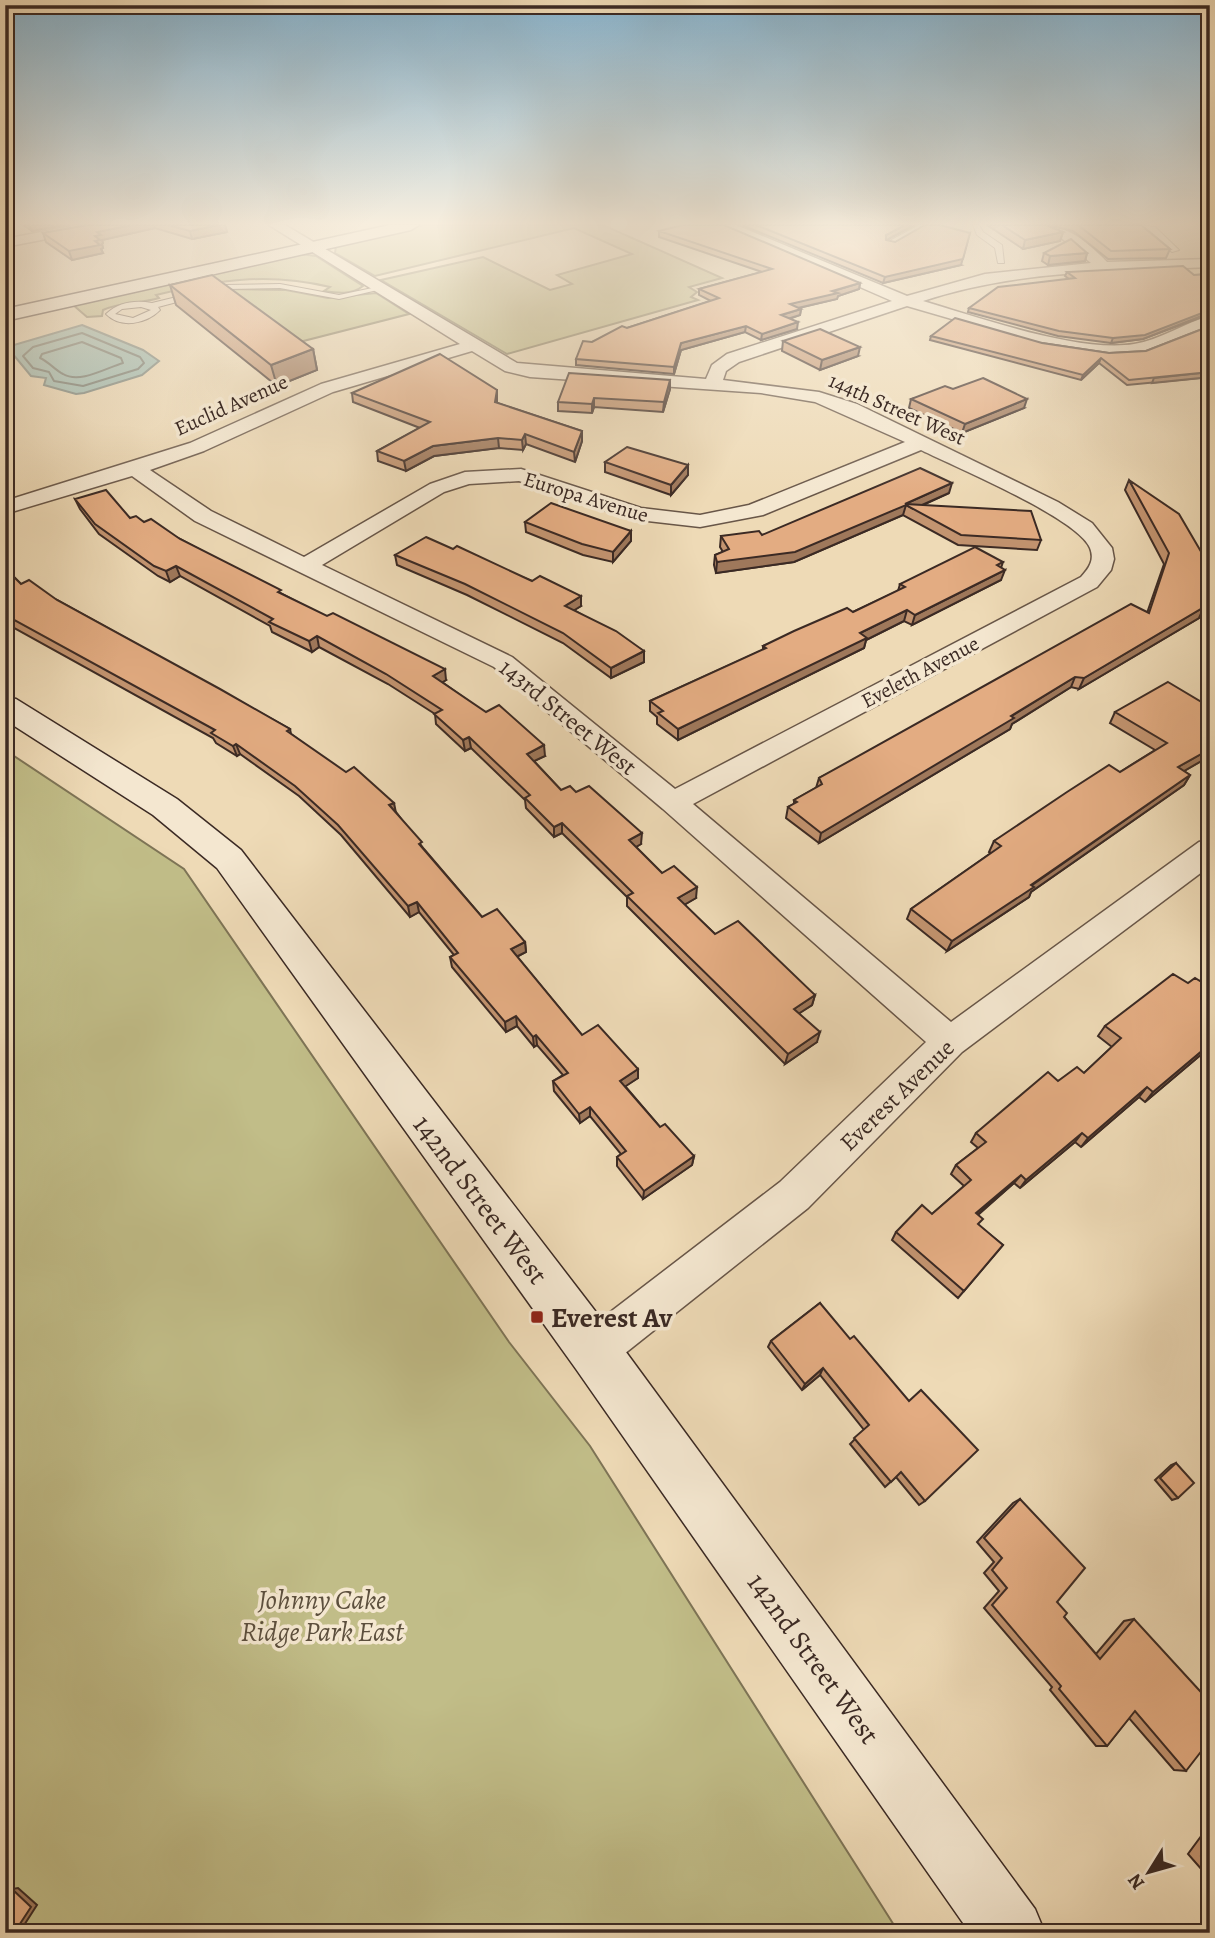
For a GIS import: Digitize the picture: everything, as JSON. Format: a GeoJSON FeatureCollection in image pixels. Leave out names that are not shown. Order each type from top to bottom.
{"type":"FeatureCollection","features":[{"type":"Feature","properties":{"kind":"main road","name":"142nd Street West"},"geometry":{"type":"LineString","coordinates":[[5,706],[165,807],[229,859],[594,1351],[1011,1933]]}},
{"type":"Feature","properties":{"kind":"street","name":"144th Street West"},"geometry":{"type":"LineString","coordinates":[[426,315],[511,367],[530,372],[713,384],[819,397],[850,408],[1066,515]]}},
{"type":"Feature","properties":{"kind":"street"},"geometry":{"type":"LineString","coordinates":[[713,384],[718,369],[733,358],[861,315]]}},
{"type":"Feature","properties":{"kind":"street"},"geometry":{"type":"LineString","coordinates":[[955,315],[1041,340],[1107,350],[1137,349],[1210,321]]}},
{"type":"Feature","properties":{"kind":"street","name":"Euclid Avenue"},"geometry":{"type":"LineString","coordinates":[[5,508],[135,469],[197,447],[327,388],[474,345]]}},
{"type":"Feature","properties":{"kind":"street","name":"Europa Avenue"},"geometry":{"type":"LineString","coordinates":[[303,568],[437,488],[465,478],[494,474],[522,475],[638,514],[700,521],[755,510],[921,443]]}},
{"type":"Feature","properties":{"kind":"street","name":"143rd Street West"},"geometry":{"type":"LineString","coordinates":[[135,469],[203,516],[303,568],[503,662],[673,802],[950,1042]]}},
{"type":"Feature","properties":{"kind":"street","name":"Eveleth Avenue"},"geometry":{"type":"LineString","coordinates":[[673,802],[1089,582],[1100,569],[1101,548],[1090,533],[1066,515]]}},
{"type":"Feature","properties":{"kind":"street","name":"Everest Avenue"},"geometry":{"type":"LineString","coordinates":[[594,1351],[794,1195],[950,1042],[1210,850]]}},
{"type":"Feature","properties":{"kind":"green space"},"geometry":{"type":"Polygon","coordinates":[[[246,315],[403,315],[268,350],[246,315]]]}},
{"type":"Feature","properties":{"kind":"green space"},"geometry":{"type":"Polygon","coordinates":[[[441,315],[643,315],[507,354],[441,315]]]}},
{"type":"Feature","properties":{"kind":"green space","name":"Johnny Cake Ridge Park East"},"geometry":{"type":"Polygon","coordinates":[[[5,750],[184,869],[509,1342],[590,1446],[899,1933],[5,1933],[5,750]]]}},
{"type":"Feature","properties":{"kind":"water"},"geometry":{"type":"Polygon","coordinates":[[[82,325],[143,350],[159,361],[142,375],[76,394],[44,385],[46,378],[31,376],[7,347],[82,325]]]}},
{"type":"Feature","properties":{"kind":"building"},"geometry":{"type":"Polygon","coordinates":[[[208,315],[267,315],[313,349],[271,365],[208,315]]]}},
{"type":"Feature","properties":{"kind":"building"},"geometry":{"type":"Polygon","coordinates":[[[666,315],[782,315],[798,322],[762,334],[746,326],[681,343],[674,367],[576,359],[583,341],[592,342],[622,326],[627,328],[666,315]]]}},
{"type":"Feature","properties":{"kind":"building"},"geometry":{"type":"Polygon","coordinates":[[[998,315],[1196,315],[1145,335],[1113,338],[1059,331],[998,315]]]}},
{"type":"Feature","properties":{"kind":"building"},"geometry":{"type":"Polygon","coordinates":[[[955,318],[1042,343],[1109,353],[1146,351],[1210,326],[1210,372],[1129,380],[1101,358],[1083,375],[931,336],[955,318]]]}},
{"type":"Feature","properties":{"kind":"building"},"geometry":{"type":"Polygon","coordinates":[[[820,329],[860,347],[822,360],[783,341],[820,329]]]}},
{"type":"Feature","properties":{"kind":"building"},"geometry":{"type":"Polygon","coordinates":[[[440,354],[497,390],[495,402],[582,431],[574,452],[525,434],[522,440],[498,438],[433,446],[404,461],[377,451],[430,422],[352,393],[440,354]]]}},
{"type":"Feature","properties":{"kind":"building"},"geometry":{"type":"Polygon","coordinates":[[[569,373],[670,380],[664,402],[594,398],[592,404],[558,402],[569,373]]]}},
{"type":"Feature","properties":{"kind":"building"},"geometry":{"type":"Polygon","coordinates":[[[983,378],[1027,399],[965,424],[911,399],[945,386],[953,389],[983,378]]]}},
{"type":"Feature","properties":{"kind":"building"},"geometry":{"type":"Polygon","coordinates":[[[627,447],[688,465],[671,485],[605,462],[627,447]]]}},
{"type":"Feature","properties":{"kind":"building"},"geometry":{"type":"Polygon","coordinates":[[[920,468],[952,483],[905,504],[1031,511],[1041,540],[961,535],[906,505],[795,552],[717,562],[715,555],[729,549],[721,536],[759,531],[762,535],[920,468]]]}},
{"type":"Feature","properties":{"kind":"building"},"geometry":{"type":"Polygon","coordinates":[[[1129,480],[1179,514],[1210,567],[1210,583],[1204,607],[1084,678],[1075,677],[1011,716],[1014,718],[821,833],[788,807],[797,802],[794,800],[822,784],[819,778],[1131,604],[1149,613],[1169,553],[1129,480]]]}},
{"type":"Feature","properties":{"kind":"building"},"geometry":{"type":"Polygon","coordinates":[[[106,490],[130,518],[136,516],[144,522],[151,519],[180,539],[281,590],[278,592],[327,616],[333,613],[445,669],[433,676],[486,712],[499,705],[544,745],[527,754],[561,790],[570,786],[576,792],[589,786],[642,833],[629,840],[662,873],[674,866],[697,887],[678,898],[715,934],[738,921],[815,995],[794,1009],[820,1032],[788,1054],[627,896],[633,893],[562,823],[554,827],[525,798],[530,795],[469,737],[463,740],[434,714],[442,710],[386,674],[317,636],[309,641],[269,622],[273,619],[176,566],[166,571],[154,566],[95,524],[75,499],[106,490]]]}},
{"type":"Feature","properties":{"kind":"building"},"geometry":{"type":"Polygon","coordinates":[[[551,503],[631,531],[613,552],[582,544],[525,522],[551,503]]]}},
{"type":"Feature","properties":{"kind":"building"},"geometry":{"type":"Polygon","coordinates":[[[426,537],[453,549],[457,546],[532,581],[540,576],[581,596],[565,606],[616,631],[644,651],[611,668],[563,633],[465,584],[395,555],[426,537]]]}},
{"type":"Feature","properties":{"kind":"building"},"geometry":{"type":"Polygon","coordinates":[[[975,547],[1003,562],[997,565],[1005,570],[915,615],[907,610],[860,633],[867,638],[678,729],[658,713],[663,711],[650,701],[766,648],[763,646],[794,631],[847,608],[853,612],[905,587],[900,584],[975,547]]]}},
{"type":"Feature","properties":{"kind":"building"},"geometry":{"type":"Polygon","coordinates":[[[5,568],[21,584],[29,580],[57,600],[290,729],[287,731],[346,772],[354,767],[394,803],[389,805],[482,917],[497,909],[525,942],[511,949],[582,1035],[598,1025],[638,1069],[620,1081],[660,1127],[665,1124],[694,1156],[644,1191],[617,1157],[626,1151],[590,1107],[579,1114],[553,1081],[568,1073],[516,1016],[505,1022],[450,957],[458,953],[417,902],[408,906],[338,825],[295,786],[236,744],[233,746],[211,733],[215,730],[5,615],[5,568]]]}},
{"type":"Feature","properties":{"kind":"building"},"geometry":{"type":"Polygon","coordinates":[[[1168,682],[1205,704],[1210,701],[1210,749],[1178,767],[1190,775],[1031,885],[1034,887],[952,941],[911,909],[1001,846],[994,841],[1067,792],[1109,765],[1120,772],[1167,743],[1115,712],[1168,682]]]}},
{"type":"Feature","properties":{"kind":"building"},"geometry":{"type":"Polygon","coordinates":[[[1210,972],[1210,1044],[1153,1092],[1147,1087],[1088,1138],[1082,1133],[1026,1180],[1021,1175],[976,1213],[983,1219],[978,1224],[1003,1245],[964,1291],[896,1232],[922,1205],[932,1214],[971,1180],[956,1165],[986,1142],[976,1133],[1048,1072],[1058,1081],[1077,1067],[1084,1073],[1121,1038],[1105,1026],[1173,974],[1188,983],[1195,978],[1200,981],[1210,972]]]}},
{"type":"Feature","properties":{"kind":"building"},"geometry":{"type":"Polygon","coordinates":[[[820,1303],[850,1339],[854,1336],[909,1401],[921,1390],[978,1450],[925,1501],[901,1472],[891,1482],[854,1438],[869,1425],[823,1368],[805,1384],[771,1341],[820,1303]]]}},
{"type":"Feature","properties":{"kind":"building"},"geometry":{"type":"Polygon","coordinates":[[[1176,1463],[1194,1483],[1178,1498],[1160,1478],[1176,1463]]]}},
{"type":"Feature","properties":{"kind":"building"},"geometry":{"type":"Polygon","coordinates":[[[1020,1499],[1085,1568],[1057,1602],[1067,1613],[1064,1617],[1100,1659],[1134,1619],[1210,1702],[1210,1740],[1186,1771],[1135,1711],[1107,1746],[1059,1689],[1061,1686],[992,1605],[1007,1588],[992,1570],[1002,1558],[984,1538],[1020,1499]]]}},
{"type":"Feature","properties":{"kind":"building"},"geometry":{"type":"Polygon","coordinates":[[[1210,1844],[1210,1866],[1201,1856],[1210,1844]]]}},
{"type":"Feature","properties":{"kind":"building"},"geometry":{"type":"Polygon","coordinates":[[[12,1889],[31,1907],[14,1933],[5,1933],[5,1899],[12,1889]]]}},
{"type":"Feature","properties":{"kind":"place","name":"Everest Av"},"geometry":{"type":"Point","coordinates":[537,1317]}}]}
